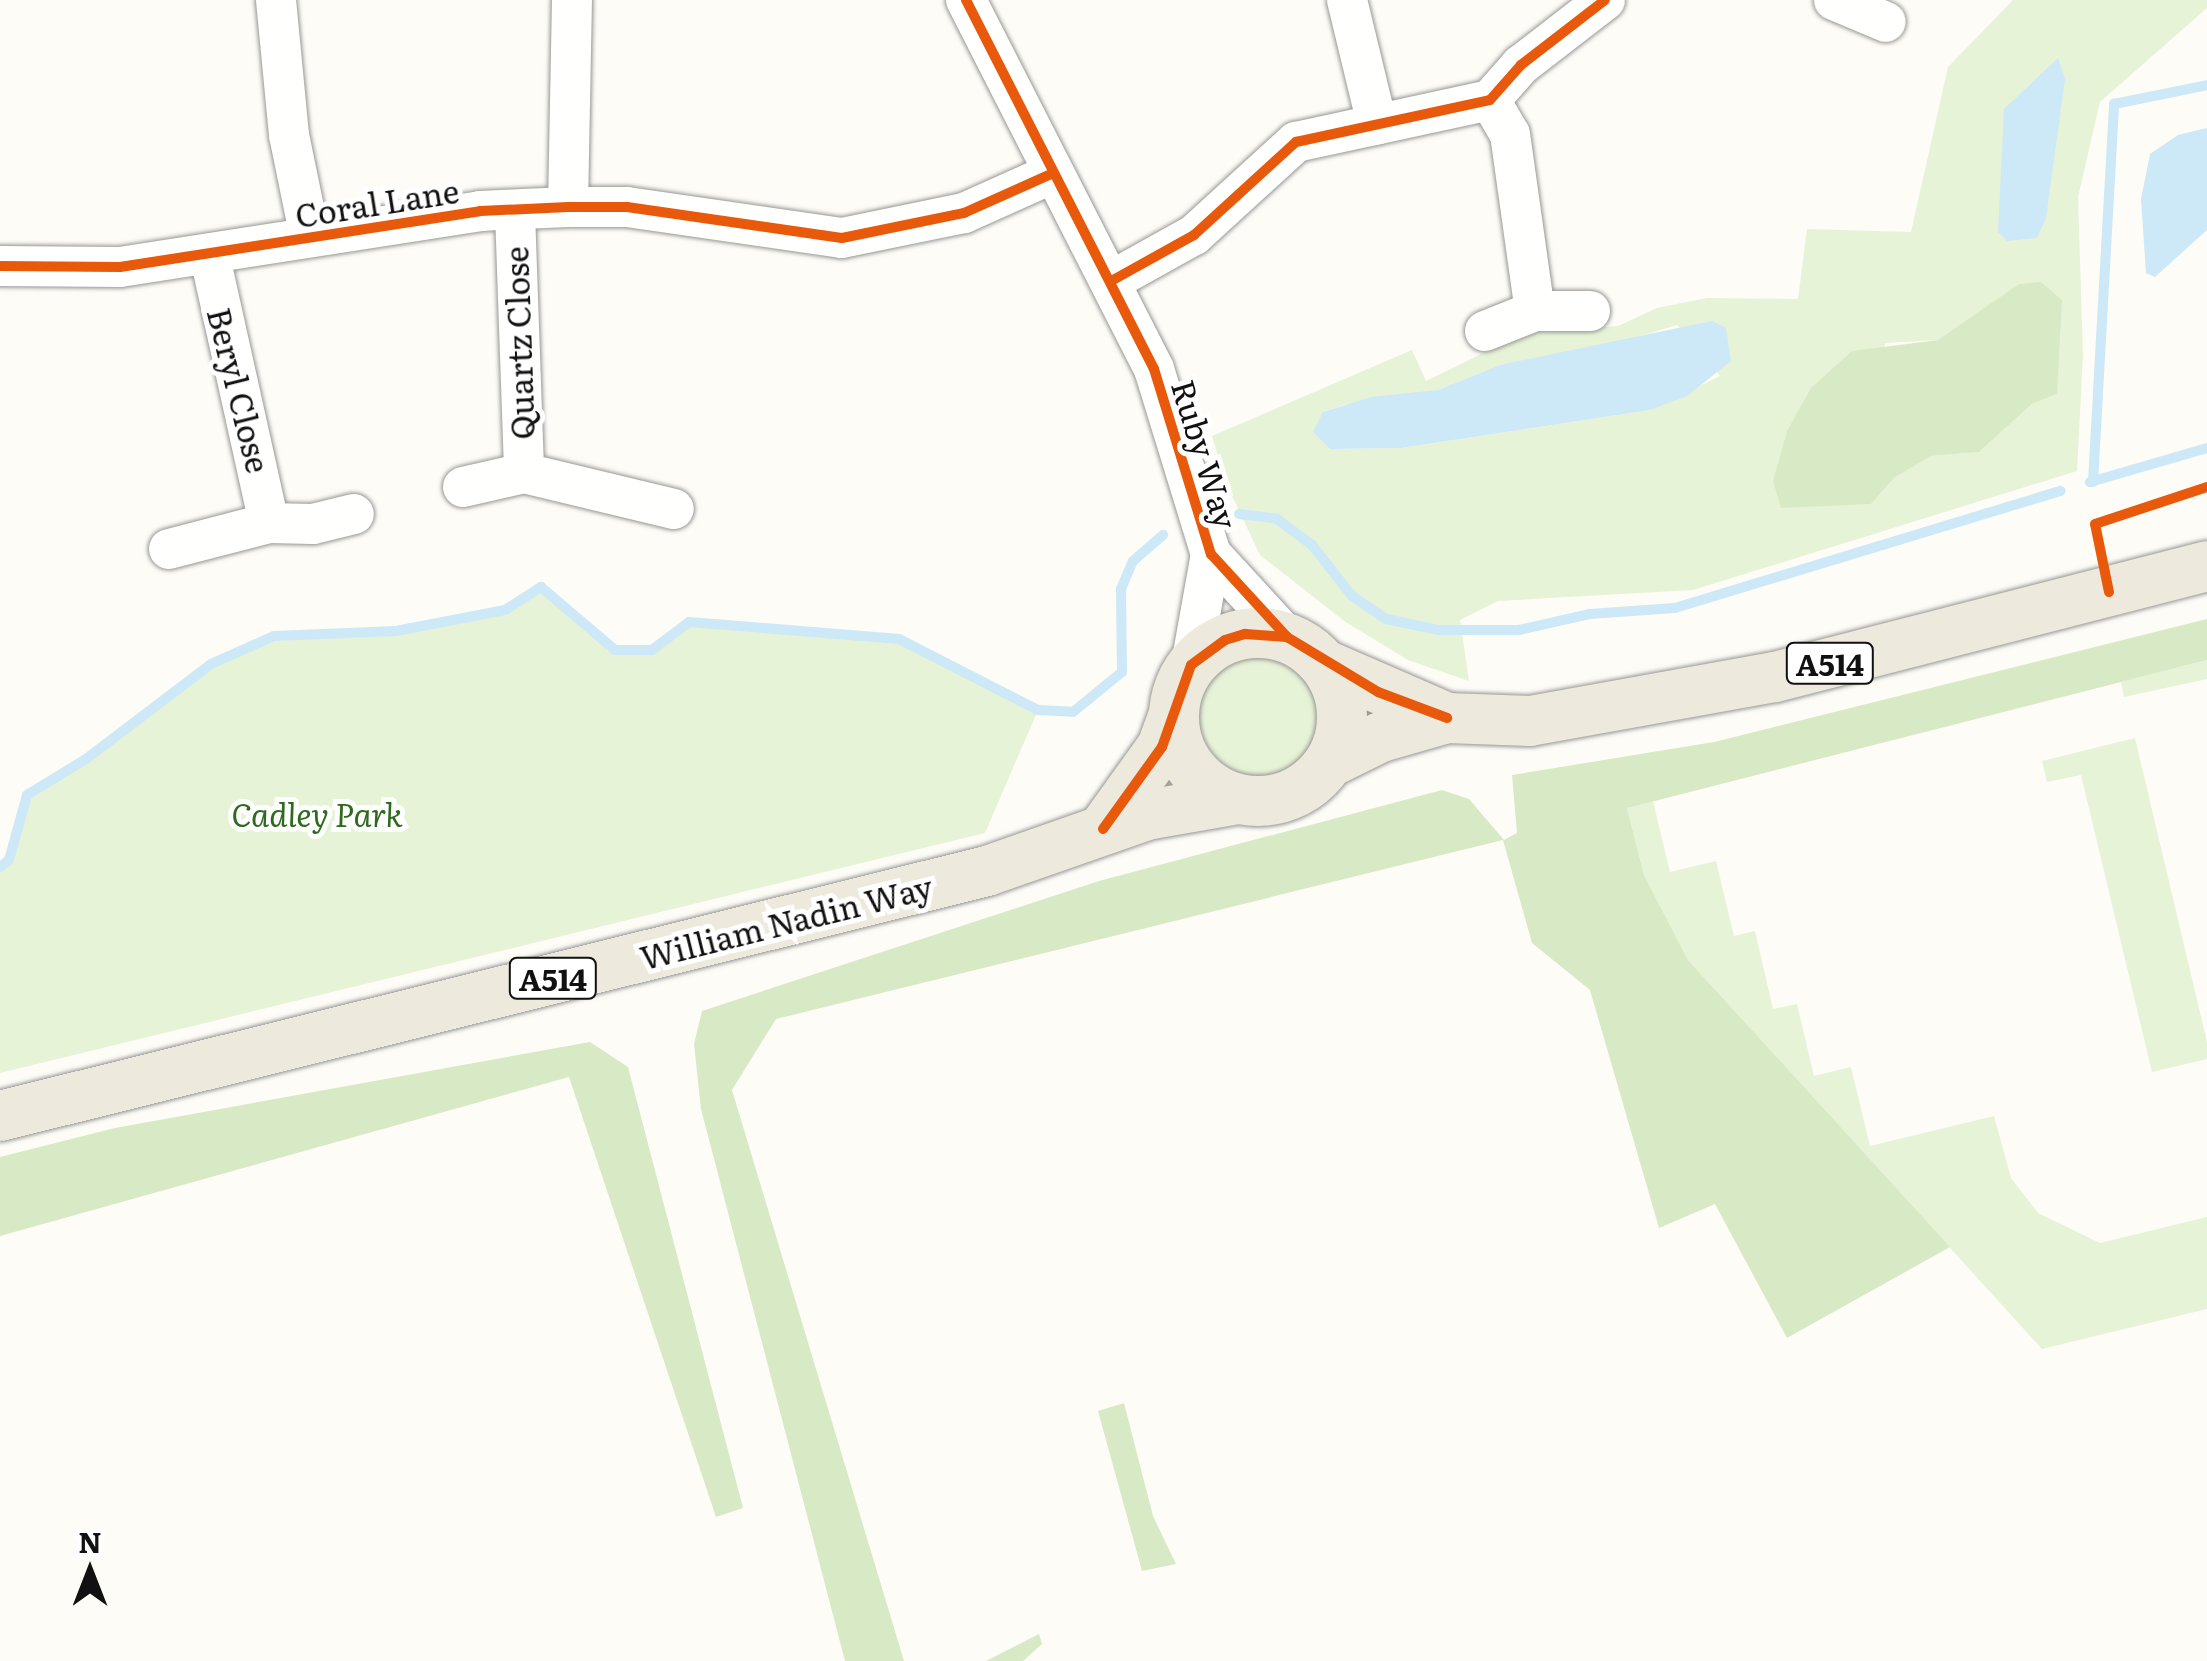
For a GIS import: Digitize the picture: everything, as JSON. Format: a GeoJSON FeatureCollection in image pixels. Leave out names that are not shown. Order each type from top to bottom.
{"type":"FeatureCollection","features":[{"type":"Feature","properties":{"kind":"main road","name":"A514"},"geometry":{"type":"LineString","coordinates":[[1191,665],[1206,650],[1245,634],[1306,651],[1446,718],[1484,724],[1603,712],[1775,677],[2207,566]]}},
{"type":"Feature","properties":{"kind":"main road"},"geometry":{"type":"LineString","coordinates":[[1306,651],[1343,708],[1330,762]]}},
{"type":"Feature","properties":{"kind":"main road"},"geometry":{"type":"LineString","coordinates":[[1103,829],[1162,747],[1191,665]]}},
{"type":"Feature","properties":{"kind":"main road"},"geometry":{"type":"LineString","coordinates":[[1173,716],[1176,738],[1198,778],[1238,799]]}},
{"type":"Feature","properties":{"kind":"main road","name":"A514"},"geometry":{"type":"LineString","coordinates":[[1238,799],[1284,798],[1330,762],[1381,737],[1446,718]]}},
{"type":"Feature","properties":{"kind":"main road","name":"William Nadin Way"},"geometry":{"type":"LineString","coordinates":[[0,1116],[987,872],[1103,829],[1238,799]]}},
{"type":"Feature","properties":{"kind":"street"},"geometry":{"type":"LineString","coordinates":[[276,0],[289,135],[310,237]]}},
{"type":"Feature","properties":{"kind":"street"},"geometry":{"type":"LineString","coordinates":[[568,207],[572,0]]}},
{"type":"Feature","properties":{"kind":"street","name":"Ruby Way"},"geometry":{"type":"LineString","coordinates":[[966,0],[1051,174],[1113,280],[1154,369],[1210,554],[1191,665]]}},
{"type":"Feature","properties":{"kind":"street"},"geometry":{"type":"LineString","coordinates":[[1347,0],[1377,124]]}},
{"type":"Feature","properties":{"kind":"street"},"geometry":{"type":"LineString","coordinates":[[1113,280],[1194,235],[1296,142],[1490,100],[1520,65],[1606,0]]}},
{"type":"Feature","properties":{"kind":"street"},"geometry":{"type":"LineString","coordinates":[[1834,0],[1886,22]]}},
{"type":"Feature","properties":{"kind":"street"},"geometry":{"type":"LineString","coordinates":[[1490,100],[1510,134],[1535,311]]}},
{"type":"Feature","properties":{"kind":"street","name":"Coral Lane"},"geometry":{"type":"LineString","coordinates":[[0,266],[120,267],[480,211],[568,207],[627,207],[842,238],[964,213],[1051,174]]}},
{"type":"Feature","properties":{"kind":"street","name":"Quartz Close"},"geometry":{"type":"LineString","coordinates":[[515,212],[524,473]]}},
{"type":"Feature","properties":{"kind":"street","name":"Beryl Close"},"geometry":{"type":"LineString","coordinates":[[210,256],[270,523]]}},
{"type":"Feature","properties":{"kind":"street"},"geometry":{"type":"LineString","coordinates":[[1485,332],[1535,311],[1590,311]]}},
{"type":"Feature","properties":{"kind":"street","name":"Quartz Close"},"geometry":{"type":"LineString","coordinates":[[464,487],[524,473],[674,509]]}},
{"type":"Feature","properties":{"kind":"street"},"geometry":{"type":"LineString","coordinates":[[169,549],[270,523],[354,514]]}},
{"type":"Feature","properties":{"kind":"street","name":"Ruby Way"},"geometry":{"type":"LineString","coordinates":[[1210,554],[1306,651]]}},
{"type":"Feature","properties":{"kind":"green space"},"geometry":{"type":"Polygon","coordinates":[[[2013,0],[2207,0],[2207,8],[2100,102],[2078,197],[2083,355],[2077,471],[1693,590],[1498,601],[1460,620],[1469,681],[1408,660],[1344,621],[1260,555],[1226,483],[1212,436],[1412,350],[1426,381],[1524,333],[1618,326],[1657,308],[1707,298],[1798,299],[1807,229],[1911,232],[1948,67],[2013,0]],[[1677,325],[1595,350],[1500,365],[1438,390],[1323,412],[1330,449],[1401,448],[1650,410],[1720,376],[1677,325]],[[1938,340],[1885,343],[1871,504],[1894,478],[1931,456],[1979,452],[2032,404],[2057,394],[1938,340]]]}},
{"type":"Feature","properties":{"kind":"green space"},"geometry":{"type":"Polygon","coordinates":[[[2041,282],[2062,300],[2057,394],[2032,404],[1979,452],[1931,456],[1894,478],[1871,504],[1781,508],[1773,481],[1787,431],[1811,388],[1852,351],[1938,340],[2019,284],[2041,282]]]}},
{"type":"Feature","properties":{"kind":"green space","name":"Cadley Park"},"geometry":{"type":"Polygon","coordinates":[[[541,587],[616,650],[652,650],[689,622],[899,639],[1038,710],[985,833],[0,1073],[0,867],[10,860],[27,795],[86,759],[211,664],[274,636],[396,631],[505,610],[541,587]]]}},
{"type":"Feature","properties":{"kind":"green space"},"geometry":{"type":"Polygon","coordinates":[[[2207,619],[2207,660],[1627,808],[1644,875],[1688,960],[1950,1247],[1787,1338],[1715,1204],[1659,1228],[1590,990],[1532,943],[1503,840],[776,1019],[732,1090],[904,1661],[845,1661],[701,1109],[694,1044],[702,1011],[1099,881],[1442,790],[1469,799],[1504,840],[1517,833],[1512,775],[1714,742],[2207,619]]]}},
{"type":"Feature","properties":{"kind":"green space"},"geometry":{"type":"Polygon","coordinates":[[[1262,651],[1286,656],[1307,669],[1320,690],[1325,714],[1320,738],[1307,759],[1286,772],[1262,777],[1238,772],[1217,759],[1204,738],[1199,714],[1204,690],[1217,669],[1238,656],[1262,651]]]}},
{"type":"Feature","properties":{"kind":"green space"},"geometry":{"type":"Polygon","coordinates":[[[2207,660],[2207,679],[2124,697],[2121,682],[2207,660]]]}},
{"type":"Feature","properties":{"kind":"green space"},"geometry":{"type":"Polygon","coordinates":[[[2135,738],[2207,1042],[2207,1059],[2152,1072],[2081,775],[2047,782],[2042,761],[2135,738]]]}},
{"type":"Feature","properties":{"kind":"green space"},"geometry":{"type":"Polygon","coordinates":[[[1652,797],[1670,872],[1716,861],[1734,936],[1755,931],[1773,1009],[1797,1004],[1814,1076],[1851,1067],[1870,1146],[1994,1116],[2011,1178],[2038,1213],[2100,1243],[2207,1217],[2207,1309],[2042,1349],[1688,960],[1644,875],[1627,808],[1652,797]]]}},
{"type":"Feature","properties":{"kind":"green space"},"geometry":{"type":"Polygon","coordinates":[[[590,1042],[628,1067],[743,1508],[716,1517],[569,1077],[0,1236],[0,1157],[115,1128],[590,1042]]]}},
{"type":"Feature","properties":{"kind":"green space"},"geometry":{"type":"Polygon","coordinates":[[[1124,1403],[1153,1516],[1176,1564],[1142,1571],[1098,1411],[1124,1403]]]}},
{"type":"Feature","properties":{"kind":"green space"},"geometry":{"type":"Polygon","coordinates":[[[1039,1634],[1042,1644],[1023,1661],[986,1661],[1039,1634]]]}},
{"type":"Feature","properties":{"kind":"water"},"geometry":{"type":"Polygon","coordinates":[[[2058,58],[2065,79],[2046,218],[2037,238],[2007,241],[1998,232],[2004,109],[2058,58]]]}},
{"type":"Feature","properties":{"kind":"water"},"geometry":{"type":"Polygon","coordinates":[[[2207,128],[2207,230],[2155,277],[2146,273],[2141,199],[2150,154],[2178,135],[2207,128]]]}},
{"type":"Feature","properties":{"kind":"water"},"geometry":{"type":"Polygon","coordinates":[[[1712,321],[1726,328],[1731,361],[1687,396],[1650,410],[1401,448],[1330,449],[1313,432],[1323,412],[1371,397],[1438,390],[1500,365],[1712,321]]]}},
{"type":"Feature","properties":{"kind":"waterway"},"geometry":{"type":"LineString","coordinates":[[2093,482],[2114,104],[2207,85]]}},
{"type":"Feature","properties":{"kind":"waterway"},"geometry":{"type":"LineString","coordinates":[[2090,482],[2207,448]]}},
{"type":"Feature","properties":{"kind":"waterway"},"geometry":{"type":"LineString","coordinates":[[1239,514],[1277,519],[1312,545],[1352,596],[1386,619],[1438,630],[1519,630],[1590,614],[1675,608],[2061,491]]}},
{"type":"Feature","properties":{"kind":"waterway"},"geometry":{"type":"LineString","coordinates":[[0,867],[9,860],[27,795],[86,759],[211,664],[274,636],[396,631],[505,610],[541,587],[615,650],[652,650],[689,622],[899,639],[1038,710],[1073,712],[1122,672],[1121,589],[1133,561],[1163,535]]}},
{"type":"Feature","properties":{"kind":"cycle path"},"geometry":{"type":"LineString","coordinates":[[966,0],[1154,369],[1211,554],[1287,637]]}},
{"type":"Feature","properties":{"kind":"cycle path"},"geometry":{"type":"LineString","coordinates":[[1113,280],[1194,235],[1296,142],[1490,100],[1521,65],[1605,0]]}},
{"type":"Feature","properties":{"kind":"cycle path"},"geometry":{"type":"LineString","coordinates":[[0,266],[120,267],[480,211],[568,207],[627,207],[842,238],[964,213],[1051,174]]}},
{"type":"Feature","properties":{"kind":"cycle path"},"geometry":{"type":"LineString","coordinates":[[2109,592],[2095,524],[2207,487]]}},
{"type":"Feature","properties":{"kind":"cycle path"},"geometry":{"type":"LineString","coordinates":[[1103,829],[1162,747],[1191,665],[1225,640],[1245,634],[1287,637],[1378,692],[1447,718]]}}]}
